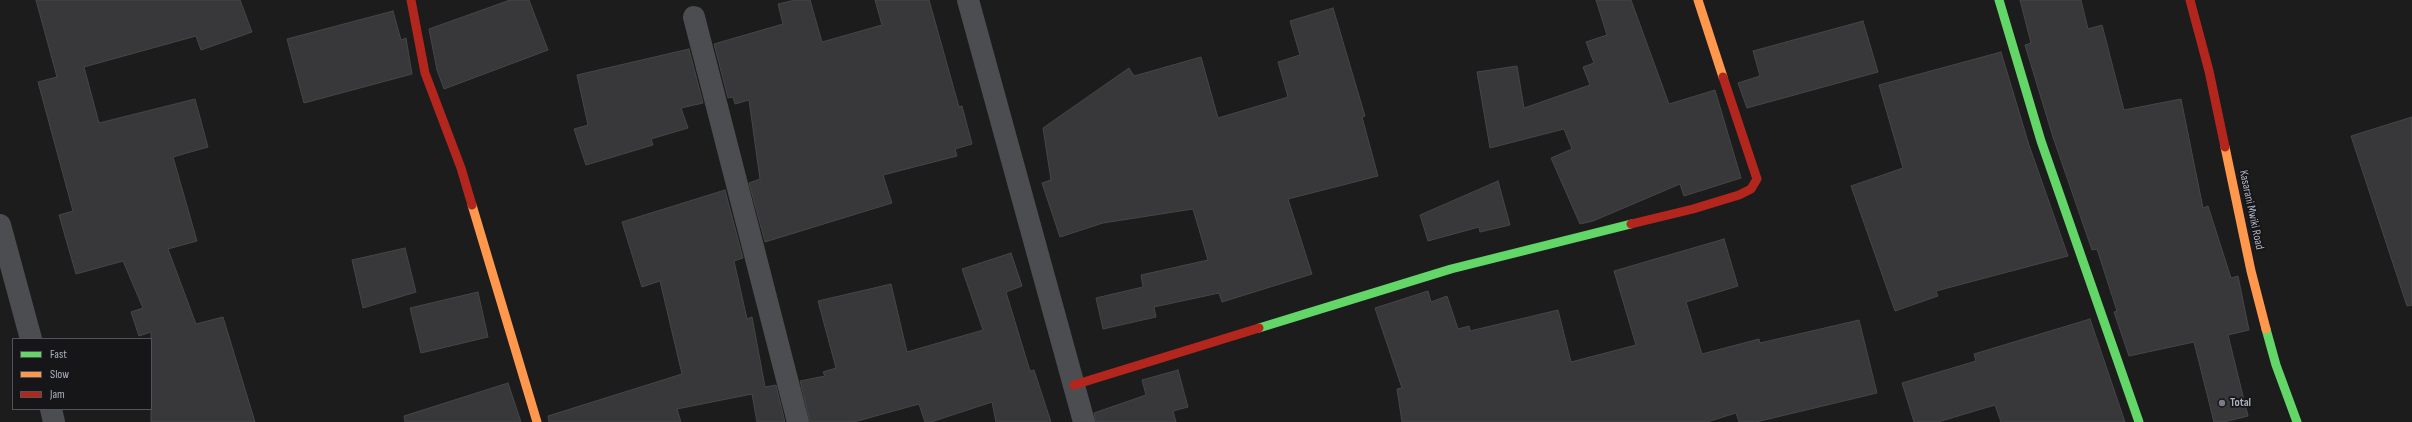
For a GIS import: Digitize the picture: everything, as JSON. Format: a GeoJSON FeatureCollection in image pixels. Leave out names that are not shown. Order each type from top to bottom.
{"type":"FeatureCollection","features":[{"type":"Feature","properties":{"kind":"street"},"geometry":{"type":"LineString","coordinates":[[411,0],[425,73],[461,168],[537,422]]}},
{"type":"Feature","properties":{"kind":"street"},"geometry":{"type":"LineString","coordinates":[[968,0],[1084,422]]}},
{"type":"Feature","properties":{"kind":"street"},"geometry":{"type":"LineString","coordinates":[[1074,386],[1451,269],[1693,209],[1739,195],[1751,189],[1757,179],[1698,0]]}},
{"type":"Feature","properties":{"kind":"street"},"geometry":{"type":"LineString","coordinates":[[1999,0],[2041,141],[2139,422]]}},
{"type":"Feature","properties":{"kind":"street","name":"Kasarani Mwiki Road"},"geometry":{"type":"LineString","coordinates":[[2190,0],[2209,71],[2251,271],[2276,365],[2296,422]]}},
{"type":"Feature","properties":{"kind":"street"},"geometry":{"type":"LineString","coordinates":[[694,17],[798,422]]}},
{"type":"Feature","properties":{"kind":"street"},"geometry":{"type":"LineString","coordinates":[[1,235],[31,338]]}},
{"type":"Feature","properties":{"kind":"street"},"geometry":{"type":"LineString","coordinates":[[51,410],[54,422]]}},
{"type":"Feature","properties":{"kind":"building"},"geometry":{"type":"Polygon","coordinates":[[[36,0],[240,0],[252,32],[201,50],[196,36],[84,67],[99,123],[195,99],[208,147],[173,157],[197,241],[168,249],[196,324],[223,317],[255,422],[151,422],[151,332],[139,336],[131,312],[143,308],[123,261],[76,274],[59,215],[73,211],[38,82],[57,77],[36,0]]]}},
{"type":"Feature","properties":{"kind":"building"},"geometry":{"type":"Polygon","coordinates":[[[510,0],[529,0],[548,50],[444,89],[437,70],[429,29],[510,0]]]}},
{"type":"Feature","properties":{"kind":"building"},"geometry":{"type":"Polygon","coordinates":[[[795,0],[810,0],[822,42],[882,25],[875,0],[929,0],[959,107],[962,106],[972,144],[955,149],[957,156],[883,175],[892,203],[765,242],[749,183],[760,179],[749,100],[735,104],[733,97],[728,98],[714,44],[783,24],[778,4],[795,0]]]}},
{"type":"Feature","properties":{"kind":"building"},"geometry":{"type":"Polygon","coordinates":[[[1596,0],[1631,0],[1669,104],[1715,90],[1741,178],[1684,196],[1680,184],[1593,221],[1580,224],[1551,158],[1572,149],[1564,129],[1490,148],[1477,72],[1517,66],[1524,108],[1590,85],[1583,67],[1594,63],[1586,42],[1607,35],[1596,0]]]}},
{"type":"Feature","properties":{"kind":"building"},"geometry":{"type":"Polygon","coordinates":[[[2020,0],[2081,0],[2088,29],[2102,25],[2124,110],[2181,99],[2203,208],[2208,206],[2231,278],[2238,276],[2249,330],[2228,335],[2248,416],[2224,422],[2214,422],[2194,342],[2129,356],[2114,312],[2117,311],[2097,249],[2092,250],[2053,137],[2025,45],[2031,43],[2020,0]]]}},
{"type":"Feature","properties":{"kind":"building"},"geometry":{"type":"Polygon","coordinates":[[[1333,8],[1365,116],[1362,117],[1378,176],[1288,199],[1312,274],[1222,302],[1219,293],[1154,307],[1156,317],[1103,329],[1096,298],[1143,287],[1141,275],[1208,260],[1193,209],[1103,223],[1060,237],[1042,183],[1051,180],[1043,128],[1129,68],[1134,76],[1201,57],[1218,118],[1288,97],[1278,62],[1300,55],[1290,21],[1333,8]]]}},
{"type":"Feature","properties":{"kind":"building"},"geometry":{"type":"Polygon","coordinates":[[[393,11],[401,40],[406,38],[412,74],[304,103],[287,39],[393,11]]]}},
{"type":"Feature","properties":{"kind":"building"},"geometry":{"type":"Polygon","coordinates":[[[1863,21],[1878,72],[1747,108],[1738,83],[1760,76],[1753,51],[1863,21]]]}},
{"type":"Feature","properties":{"kind":"building"},"geometry":{"type":"Polygon","coordinates":[[[689,49],[703,103],[681,108],[688,128],[651,139],[653,145],[586,165],[574,129],[588,125],[577,75],[689,49]]]}},
{"type":"Feature","properties":{"kind":"building"},"geometry":{"type":"Polygon","coordinates":[[[2001,52],[2029,145],[2068,256],[1936,291],[1938,296],[1895,311],[1851,186],[1903,168],[1879,85],[2001,52]]]}},
{"type":"Feature","properties":{"kind":"building"},"geometry":{"type":"Polygon","coordinates":[[[2412,117],[2412,305],[2407,306],[2351,136],[2412,117]]]}},
{"type":"Feature","properties":{"kind":"building"},"geometry":{"type":"Polygon","coordinates":[[[1498,181],[1510,225],[1480,232],[1479,227],[1428,241],[1420,215],[1498,181]]]}},
{"type":"Feature","properties":{"kind":"building"},"geometry":{"type":"Polygon","coordinates":[[[725,190],[743,258],[734,261],[747,319],[752,317],[765,387],[776,385],[785,422],[757,422],[752,394],[677,409],[681,422],[549,422],[548,416],[682,374],[660,281],[642,287],[622,222],[725,190]]]}},
{"type":"Feature","properties":{"kind":"building"},"geometry":{"type":"Polygon","coordinates":[[[1724,239],[1738,286],[1686,302],[1702,354],[1759,339],[1760,343],[1859,320],[1877,393],[1756,422],[1739,422],[1736,413],[1707,422],[1402,422],[1397,389],[1402,388],[1375,308],[1428,291],[1431,302],[1447,296],[1458,329],[1469,326],[1470,331],[1558,310],[1571,362],[1636,345],[1614,271],[1724,239]]]}},
{"type":"Feature","properties":{"kind":"building"},"geometry":{"type":"Polygon","coordinates":[[[405,248],[416,292],[363,308],[352,260],[405,248]]]}},
{"type":"Feature","properties":{"kind":"building"},"geometry":{"type":"Polygon","coordinates":[[[1011,253],[1022,286],[1006,292],[1030,371],[1034,370],[1051,422],[996,422],[992,402],[931,422],[925,422],[919,404],[854,422],[810,422],[800,381],[825,376],[823,372],[836,368],[818,301],[891,284],[907,352],[983,330],[962,269],[1011,253]]]}},
{"type":"Feature","properties":{"kind":"building"},"geometry":{"type":"Polygon","coordinates":[[[478,292],[488,337],[421,353],[410,308],[478,292]]]}},
{"type":"Feature","properties":{"kind":"building"},"geometry":{"type":"Polygon","coordinates":[[[2090,319],[2125,422],[2001,422],[1995,405],[1938,422],[1914,422],[1902,383],[1976,361],[1974,354],[2090,319]]]}},
{"type":"Feature","properties":{"kind":"building"},"geometry":{"type":"Polygon","coordinates":[[[1178,370],[1188,407],[1173,411],[1176,422],[1096,422],[1094,413],[1146,395],[1142,380],[1178,370]]]}},
{"type":"Feature","properties":{"kind":"building"},"geometry":{"type":"Polygon","coordinates":[[[508,383],[521,422],[405,422],[404,416],[508,383]]]}},
{"type":"Feature","properties":{"kind":"traffic: fast"},"geometry":{"type":"LineString","coordinates":[[1999,0],[2041,141],[2139,422]]}},
{"type":"Feature","properties":{"kind":"traffic: fast"},"geometry":{"type":"LineString","coordinates":[[1259,328],[1451,269],[1631,224]]}},
{"type":"Feature","properties":{"kind":"traffic: fast"},"geometry":{"type":"LineString","coordinates":[[2266,329],[2276,365],[2297,422]]}},
{"type":"Feature","properties":{"kind":"traffic: slow"},"geometry":{"type":"LineString","coordinates":[[1698,0],[1723,77]]}},
{"type":"Feature","properties":{"kind":"traffic: slow"},"geometry":{"type":"LineString","coordinates":[[2225,147],[2251,271],[2266,329]]}},
{"type":"Feature","properties":{"kind":"traffic: slow"},"geometry":{"type":"LineString","coordinates":[[472,205],[537,422]]}},
{"type":"Feature","properties":{"kind":"traffic: jam"},"geometry":{"type":"LineString","coordinates":[[411,0],[425,73],[461,168],[472,205]]}},
{"type":"Feature","properties":{"kind":"traffic: jam"},"geometry":{"type":"LineString","coordinates":[[2190,0],[2209,71],[2225,147]]}},
{"type":"Feature","properties":{"kind":"traffic: jam"},"geometry":{"type":"LineString","coordinates":[[1631,224],[1693,209],[1739,195],[1751,189],[1757,179],[1723,77]]}},
{"type":"Feature","properties":{"kind":"traffic: jam"},"geometry":{"type":"LineString","coordinates":[[1074,385],[1259,328]]}},
{"type":"Feature","properties":{"kind":"place","name":"Total"},"geometry":{"type":"Point","coordinates":[2222,403]}}]}
